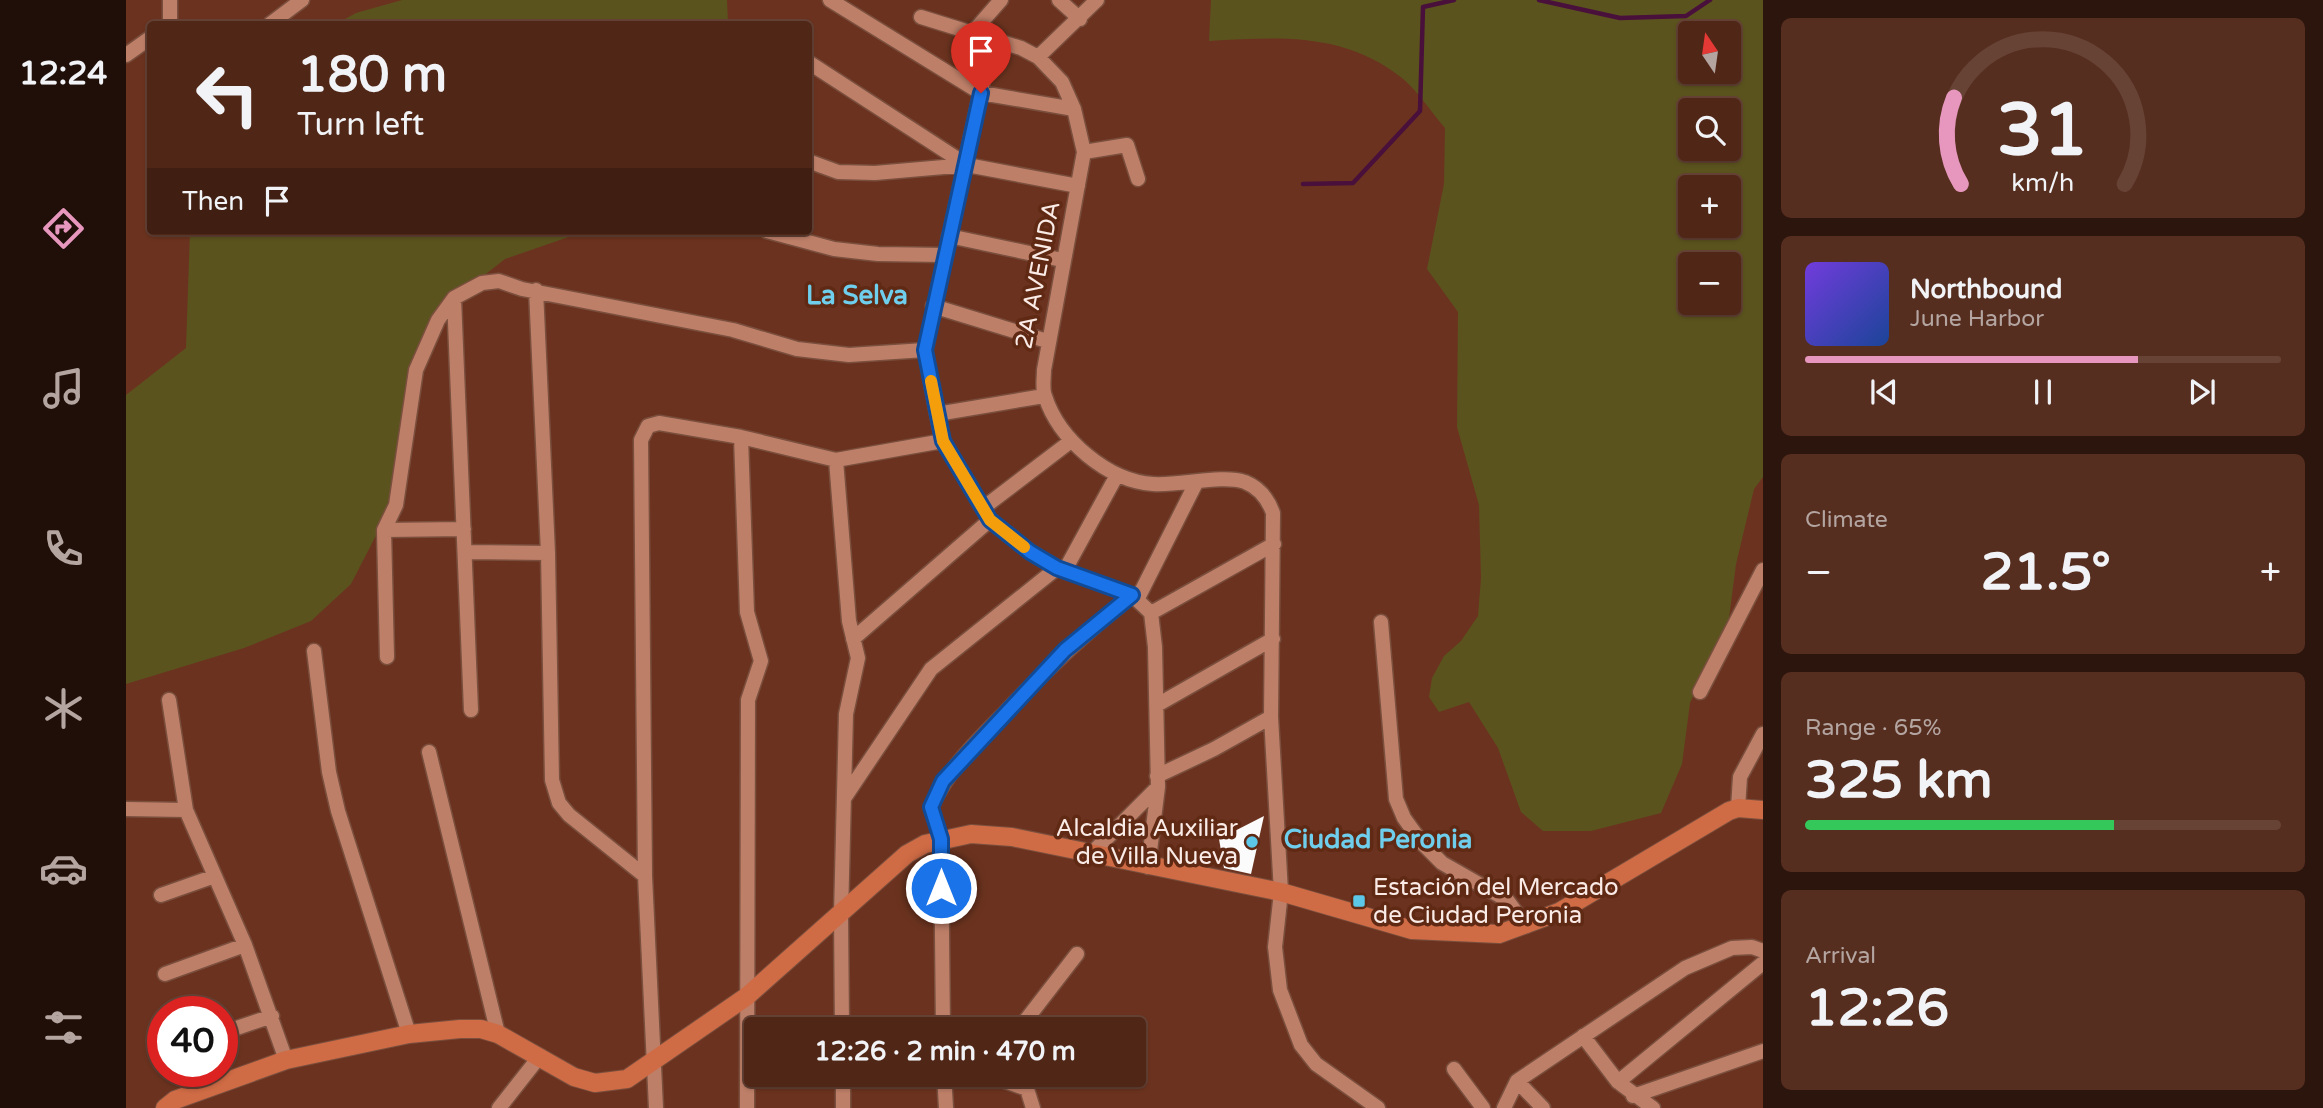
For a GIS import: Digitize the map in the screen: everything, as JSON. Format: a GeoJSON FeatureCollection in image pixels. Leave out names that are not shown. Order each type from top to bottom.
{"type":"FeatureCollection","features":[{"type":"Feature","properties":{"kind":"main road"},"geometry":{"type":"LineString","coordinates":[[165,1108],[175,1100],[286,1060],[409,1034],[481,1029],[498,1034],[574,1077],[595,1083],[627,1079],[746,997],[907,854],[941,839],[971,834],[1012,837],[1148,867],[1281,892],[1412,930],[1499,934],[1559,912],[1690,832],[1738,808],[1763,810]]}},
{"type":"Feature","properties":{"kind":"street"},"geometry":{"type":"LineString","coordinates":[[170,0],[170,21]]}},
{"type":"Feature","properties":{"kind":"street"},"geometry":{"type":"LineString","coordinates":[[274,21],[302,0]]}},
{"type":"Feature","properties":{"kind":"street"},"geometry":{"type":"LineString","coordinates":[[830,0],[981,93],[1074,109]]}},
{"type":"Feature","properties":{"kind":"street"},"geometry":{"type":"LineString","coordinates":[[972,33],[1001,0]]}},
{"type":"Feature","properties":{"kind":"street"},"geometry":{"type":"LineString","coordinates":[[1059,0],[1080,19]]}},
{"type":"Feature","properties":{"kind":"street"},"geometry":{"type":"LineString","coordinates":[[1038,57],[1097,0]]}},
{"type":"Feature","properties":{"kind":"street","name":"2A AVENIDA"},"geometry":{"type":"LineString","coordinates":[[921,17],[1038,57],[1062,82],[1074,109],[1084,152],[1047,341],[1044,396]]}},
{"type":"Feature","properties":{"kind":"street"},"geometry":{"type":"LineString","coordinates":[[126,55],[147,40]]}},
{"type":"Feature","properties":{"kind":"street"},"geometry":{"type":"LineString","coordinates":[[992,40],[925,350],[937,414],[943,441],[987,514],[1030,552],[1061,569],[1135,597],[1151,613],[1157,705],[1157,781],[1148,867]]}},
{"type":"Feature","properties":{"kind":"street"},"geometry":{"type":"LineString","coordinates":[[812,65],[967,165]]}},
{"type":"Feature","properties":{"kind":"street"},"geometry":{"type":"LineString","coordinates":[[1084,152],[1127,145],[1138,179]]}},
{"type":"Feature","properties":{"kind":"street"},"geometry":{"type":"LineString","coordinates":[[812,162],[838,172],[851,173],[967,165],[1078,186]]}},
{"type":"Feature","properties":{"kind":"street"},"geometry":{"type":"LineString","coordinates":[[782,235],[834,249],[878,254],[944,255]]}},
{"type":"Feature","properties":{"kind":"street"},"geometry":{"type":"LineString","coordinates":[[949,236],[1062,260]]}},
{"type":"Feature","properties":{"kind":"street"},"geometry":{"type":"LineString","coordinates":[[387,657],[384,530],[396,505],[416,370],[438,320],[454,298],[481,282],[499,281],[733,330],[797,349],[849,355],[925,350]]}},
{"type":"Feature","properties":{"kind":"street"},"geometry":{"type":"LineString","coordinates":[[536,290],[548,554],[552,780],[559,803],[590,834],[645,876]]}},
{"type":"Feature","properties":{"kind":"street"},"geometry":{"type":"LineString","coordinates":[[454,298],[471,710]]}},
{"type":"Feature","properties":{"kind":"street"},"geometry":{"type":"LineString","coordinates":[[933,306],[1047,341]]}},
{"type":"Feature","properties":{"kind":"street"},"geometry":{"type":"LineString","coordinates":[[937,414],[1044,396],[1071,441],[1118,475],[1152,484],[1236,480],[1255,487],[1273,513],[1271,717],[1281,892],[1276,961],[1280,990],[1301,1045],[1316,1064],[1378,1108]]}},
{"type":"Feature","properties":{"kind":"street"},"geometry":{"type":"LineString","coordinates":[[656,1108],[645,876],[641,440],[648,426],[659,423],[741,437],[836,460],[943,441]]}},
{"type":"Feature","properties":{"kind":"street"},"geometry":{"type":"LineString","coordinates":[[741,437],[747,612],[761,661],[748,700],[747,1108]]}},
{"type":"Feature","properties":{"kind":"street"},"geometry":{"type":"LineString","coordinates":[[853,639],[987,514],[1071,441]]}},
{"type":"Feature","properties":{"kind":"street"},"geometry":{"type":"LineString","coordinates":[[836,460],[853,639],[859,658],[846,714],[841,915],[842,1017]]}},
{"type":"Feature","properties":{"kind":"street"},"geometry":{"type":"LineString","coordinates":[[845,797],[931,669],[1061,569],[1118,475]]}},
{"type":"Feature","properties":{"kind":"street"},"geometry":{"type":"LineString","coordinates":[[943,1017],[941,839],[931,807],[943,781],[1065,650],[1135,597],[1196,483]]}},
{"type":"Feature","properties":{"kind":"street"},"geometry":{"type":"LineString","coordinates":[[384,530],[464,529]]}},
{"type":"Feature","properties":{"kind":"street"},"geometry":{"type":"LineString","coordinates":[[1151,613],[1274,544]]}},
{"type":"Feature","properties":{"kind":"street"},"geometry":{"type":"LineString","coordinates":[[465,552],[548,554]]}},
{"type":"Feature","properties":{"kind":"street"},"geometry":{"type":"LineString","coordinates":[[1700,692],[1763,570]]}},
{"type":"Feature","properties":{"kind":"street"},"geometry":{"type":"LineString","coordinates":[[1381,622],[1396,799],[1404,818],[1422,843],[1442,863],[1507,900],[1526,926]]}},
{"type":"Feature","properties":{"kind":"street"},"geometry":{"type":"LineString","coordinates":[[1157,705],[1273,639]]}},
{"type":"Feature","properties":{"kind":"street"},"geometry":{"type":"LineString","coordinates":[[314,651],[328,772],[409,1034]]}},
{"type":"Feature","properties":{"kind":"street"},"geometry":{"type":"LineString","coordinates":[[169,700],[186,810],[245,946],[286,1060]]}},
{"type":"Feature","properties":{"kind":"street"},"geometry":{"type":"LineString","coordinates":[[1091,854],[1157,781],[1271,717]]}},
{"type":"Feature","properties":{"kind":"street"},"geometry":{"type":"LineString","coordinates":[[1738,808],[1740,776],[1763,734]]}},
{"type":"Feature","properties":{"kind":"street"},"geometry":{"type":"LineString","coordinates":[[429,752],[498,1034]]}},
{"type":"Feature","properties":{"kind":"street"},"geometry":{"type":"LineString","coordinates":[[126,809],[186,810]]}},
{"type":"Feature","properties":{"kind":"street"},"geometry":{"type":"LineString","coordinates":[[161,895],[215,876]]}},
{"type":"Feature","properties":{"kind":"street"},"geometry":{"type":"LineString","coordinates":[[165,974],[245,946]]}},
{"type":"Feature","properties":{"kind":"street"},"geometry":{"type":"LineString","coordinates":[[1504,1108],[1517,1081],[1685,968],[1715,953],[1752,947],[1763,951]]}},
{"type":"Feature","properties":{"kind":"street"},"geometry":{"type":"LineString","coordinates":[[1028,1017],[1077,954]]}},
{"type":"Feature","properties":{"kind":"street"},"geometry":{"type":"LineString","coordinates":[[1618,1082],[1763,964]]}},
{"type":"Feature","properties":{"kind":"street"},"geometry":{"type":"LineString","coordinates":[[238,1028],[272,1016]]}},
{"type":"Feature","properties":{"kind":"street"},"geometry":{"type":"LineString","coordinates":[[1583,1036],[1618,1082],[1633,1096],[1653,1108]]}},
{"type":"Feature","properties":{"kind":"street"},"geometry":{"type":"LineString","coordinates":[[1633,1096],[1763,1051]]}},
{"type":"Feature","properties":{"kind":"street"},"geometry":{"type":"LineString","coordinates":[[499,1108],[540,1056]]}},
{"type":"Feature","properties":{"kind":"street"},"geometry":{"type":"LineString","coordinates":[[1454,1069],[1483,1108]]}},
{"type":"Feature","properties":{"kind":"street"},"geometry":{"type":"LineString","coordinates":[[1517,1081],[1544,1108]]}},
{"type":"Feature","properties":{"kind":"street"},"geometry":{"type":"LineString","coordinates":[[843,1087],[844,1108]]}},
{"type":"Feature","properties":{"kind":"street"},"geometry":{"type":"LineString","coordinates":[[945,1087],[946,1108]]}},
{"type":"Feature","properties":{"kind":"street"},"geometry":{"type":"LineString","coordinates":[[1021,1087],[1027,1089],[1034,1108]]}},
{"type":"Feature","properties":{"kind":"shaded area"},"geometry":{"type":"Polygon","coordinates":[[[402,0],[727,0],[728,21],[341,21],[356,13],[402,0]]]}},
{"type":"Feature","properties":{"kind":"shaded area"},"geometry":{"type":"Polygon","coordinates":[[[1211,0],[1763,0],[1763,477],[1754,489],[1736,564],[1729,618],[1690,703],[1682,764],[1661,813],[1591,831],[1543,831],[1521,812],[1498,748],[1469,702],[1439,712],[1429,697],[1432,678],[1444,656],[1461,641],[1478,616],[1481,578],[1479,505],[1457,427],[1458,312],[1427,269],[1444,184],[1445,128],[1408,83],[1380,63],[1334,45],[1261,39],[1209,41],[1211,0]]]}},
{"type":"Feature","properties":{"kind":"shaded area"},"geometry":{"type":"Polygon","coordinates":[[[190,235],[574,235],[505,259],[449,303],[415,376],[385,518],[351,584],[311,621],[244,648],[126,684],[126,395],[186,348],[190,235]]]}},
{"type":"Feature","properties":{"kind":"building"},"geometry":{"type":"Polygon","coordinates":[[[1264,816],[1251,874],[1224,868],[1219,839],[1264,816]]]}},
{"type":"Feature","properties":{"kind":"waterway"},"geometry":{"type":"LineString","coordinates":[[1303,184],[1353,183],[1420,111],[1423,7],[1454,0]]}},
{"type":"Feature","properties":{"kind":"waterway"},"geometry":{"type":"LineString","coordinates":[[1539,0],[1620,18],[1686,16],[1710,0]]}},
{"type":"Feature","properties":{"kind":"slow traffic"},"geometry":{"type":"LineString","coordinates":[[931,381],[943,441],[990,520],[1024,547]]}},
{"type":"Feature","properties":{"kind":"place","name":"Alcaldia Auxiliar de Villa Nueva"},"geometry":{"type":"Point","coordinates":[1252,842]}},
{"type":"Feature","properties":{"kind":"place","name":"Estación del Mercado de Ciudad Peronia"},"geometry":{"type":"Point","coordinates":[1359,901]}},
{"type":"Feature","properties":{"kind":"district","name":"La Selva"},"geometry":{"type":"Point","coordinates":[857,295]}},
{"type":"Feature","properties":{"kind":"district","name":"Ciudad Peronia"},"geometry":{"type":"Point","coordinates":[1378,839]}},
{"type":"Feature","properties":{"kind":"route"},"geometry":{"type":"LineString","coordinates":[[941,888],[941,839],[931,807],[943,781],[1065,650],[1132,595],[1057,568],[1030,552],[990,520],[943,441],[925,350],[981,93]]}}]}
